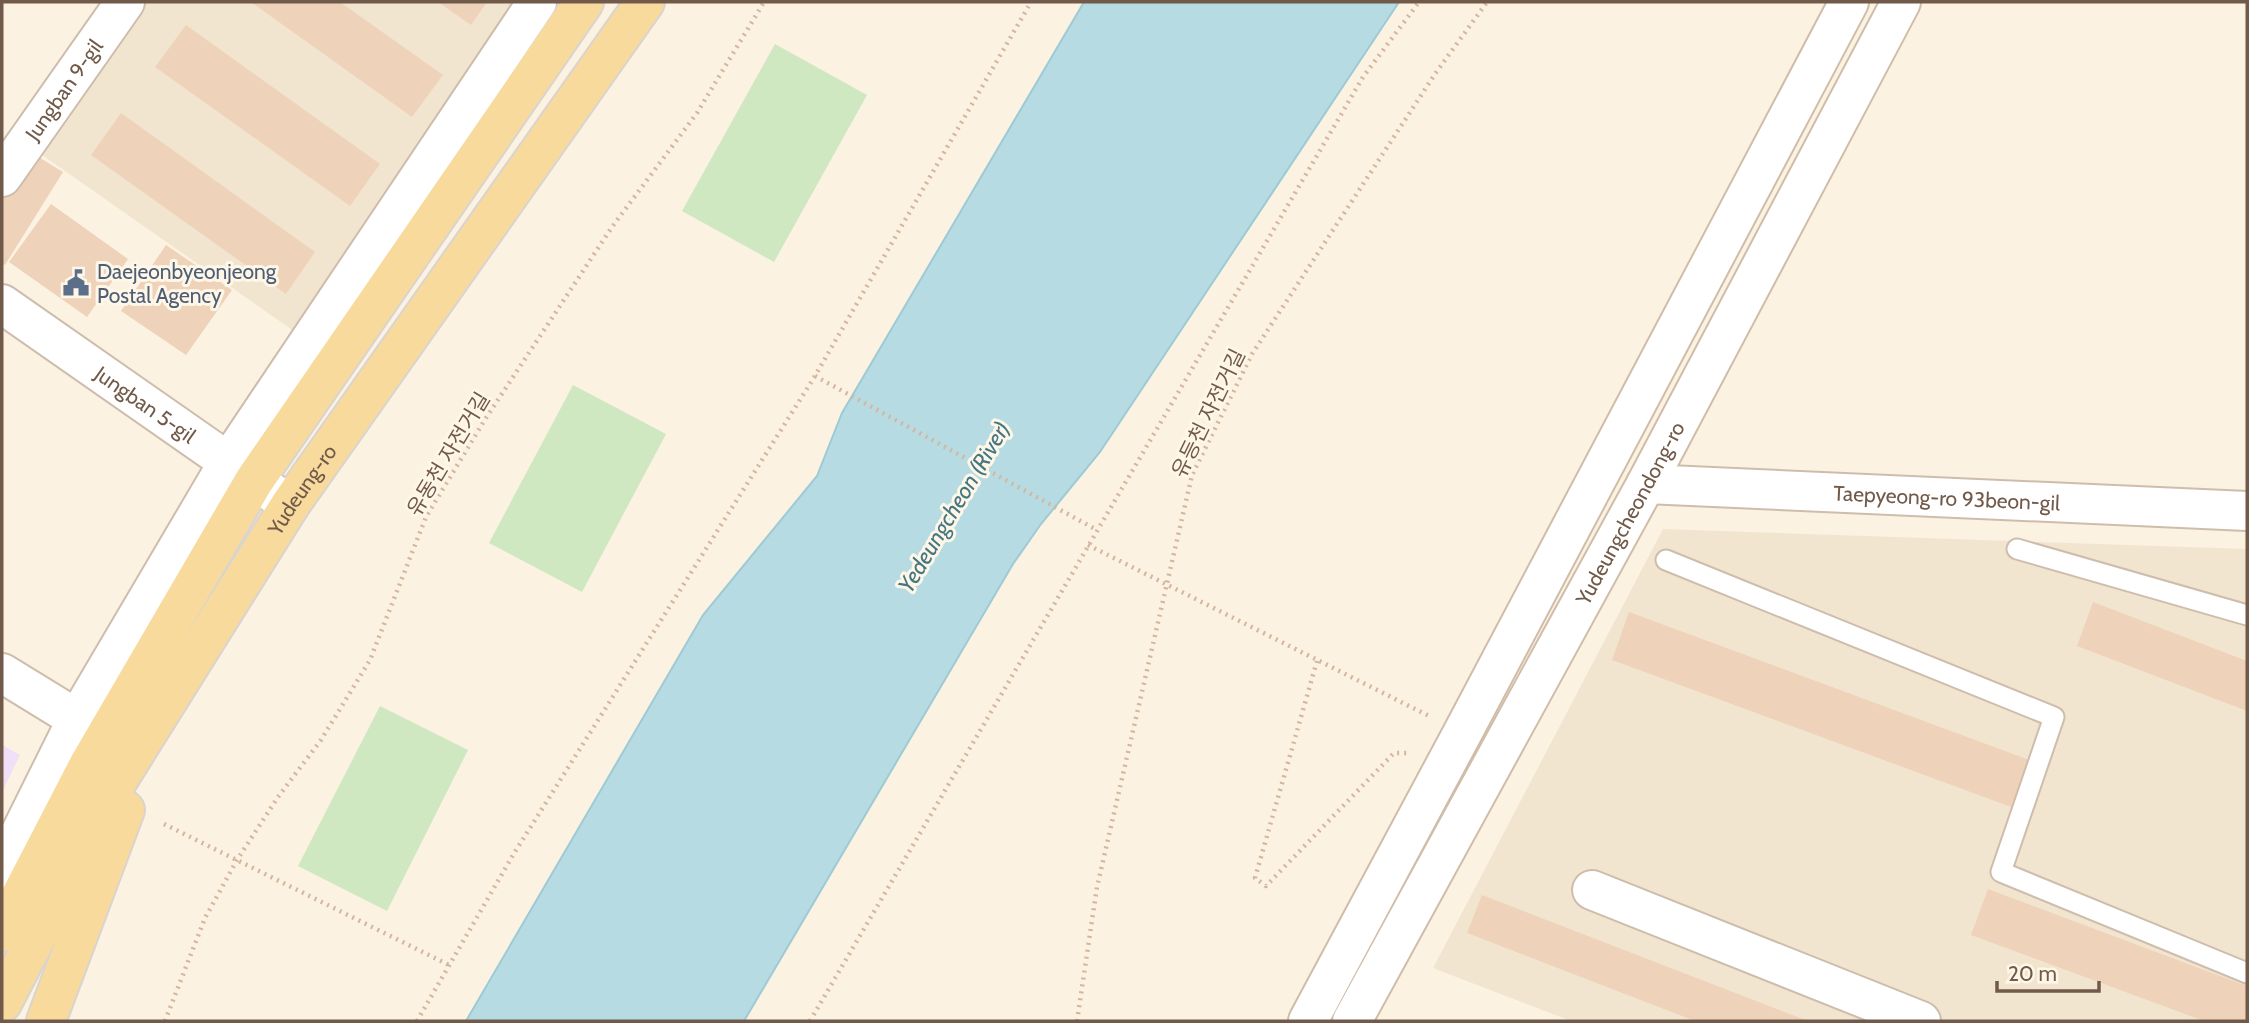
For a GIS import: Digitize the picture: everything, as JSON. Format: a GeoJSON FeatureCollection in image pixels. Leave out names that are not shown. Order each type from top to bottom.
{"type":"FeatureCollection","features":[{"type":"Feature","properties":{"kind":"main road","name":"Yudeung-ro"},"geometry":{"type":"LineString","coordinates":[[2,932],[241,471],[584,2]]}},
{"type":"Feature","properties":{"kind":"main road","name":"Yudeung-ro"},"geometry":{"type":"LineString","coordinates":[[2,1003],[118,780],[290,505],[645,2]]}},
{"type":"Feature","properties":{"kind":"main road"},"geometry":{"type":"LineString","coordinates":[[46,1021],[134,785],[142,740]]}},
{"type":"Feature","properties":{"kind":"street","name":"Jungban 9-gil"},"geometry":{"type":"LineString","coordinates":[[2,177],[125,2]]}},
{"type":"Feature","properties":{"kind":"street"},"geometry":{"type":"LineString","coordinates":[[2,870],[77,719],[241,471],[537,2]]}},
{"type":"Feature","properties":{"kind":"street"},"geometry":{"type":"LineString","coordinates":[[1308,1021],[1849,2]]}},
{"type":"Feature","properties":{"kind":"street","name":"Yudeungcheondong-ro"},"geometry":{"type":"LineString","coordinates":[[1352,1021],[1646,484],[1900,2]]}},
{"type":"Feature","properties":{"kind":"street","name":"Jungban 5-gil"},"geometry":{"type":"LineString","coordinates":[[2,304],[290,505]]}},
{"type":"Feature","properties":{"kind":"street","name":"Taepyeong-ro 93beon-gil"},"geometry":{"type":"LineString","coordinates":[[1646,484],[2247,512]]}},
{"type":"Feature","properties":{"kind":"street"},"geometry":{"type":"LineString","coordinates":[[2,673],[77,719]]}},
{"type":"Feature","properties":{"kind":"street"},"geometry":{"type":"LineString","coordinates":[[1592,890],[1921,1021]]}},
{"type":"Feature","properties":{"kind":"lane"},"geometry":{"type":"LineString","coordinates":[[2017,548],[2247,615]]}},
{"type":"Feature","properties":{"kind":"lane"},"geometry":{"type":"LineString","coordinates":[[1666,560],[2054,718],[2001,873],[2247,973]]}},
{"type":"Feature","properties":{"kind":"path","name":"유동천 자전거길"},"geometry":{"type":"LineString","coordinates":[[165,1021],[205,918],[237,860],[278,797],[321,740],[370,660],[426,517],[484,421],[612,227],[697,113],[764,2]]}},
{"type":"Feature","properties":{"kind":"path"},"geometry":{"type":"LineString","coordinates":[[417,1021],[513,855],[815,376],[1031,2]]}},
{"type":"Feature","properties":{"kind":"path"},"geometry":{"type":"LineString","coordinates":[[810,1021],[1363,77],[1419,2]]}},
{"type":"Feature","properties":{"kind":"path","name":"유등천 자전거길"},"geometry":{"type":"LineString","coordinates":[[1077,1021],[1097,887],[1192,475],[1252,354],[1435,74],[1487,2]]}},
{"type":"Feature","properties":{"kind":"path"},"geometry":{"type":"LineString","coordinates":[[815,376],[1097,530]]}},
{"type":"Feature","properties":{"kind":"path"},"geometry":{"type":"LineString","coordinates":[[1088,545],[1429,716],[1424,726]]}},
{"type":"Feature","properties":{"kind":"path"},"geometry":{"type":"LineString","coordinates":[[1317,661],[1255,877],[1266,886],[1394,753],[1407,753],[1413,744]]}},
{"type":"Feature","properties":{"kind":"path"},"geometry":{"type":"LineString","coordinates":[[164,824],[450,965]]}},
{"type":"Feature","properties":{"kind":"shaded area"},"geometry":{"type":"Polygon","coordinates":[[[142,2],[536,2],[298,334],[35,150],[142,2]]]}},
{"type":"Feature","properties":{"kind":"shaded area"},"geometry":{"type":"Polygon","coordinates":[[[1663,529],[2247,549],[2247,1021],[1571,1021],[1433,968],[1663,529]]]}},
{"type":"Feature","properties":{"kind":"shaded area"},"geometry":{"type":"Polygon","coordinates":[[[2,745],[20,755],[2,792],[2,745]]]}},
{"type":"Feature","properties":{"kind":"green space"},"geometry":{"type":"Polygon","coordinates":[[[775,44],[867,95],[774,262],[682,211],[775,44]]]}},
{"type":"Feature","properties":{"kind":"green space"},"geometry":{"type":"Polygon","coordinates":[[[573,385],[666,434],[582,592],[489,543],[573,385]]]}},
{"type":"Feature","properties":{"kind":"green space"},"geometry":{"type":"Polygon","coordinates":[[[380,706],[468,750],[387,911],[298,866],[380,706]]]}},
{"type":"Feature","properties":{"kind":"water","name":"Yedeungcheon (River)"},"geometry":{"type":"Polygon","coordinates":[[[1084,2],[1399,2],[1100,452],[1041,524],[1013,564],[744,1021],[466,1021],[703,615],[817,476],[842,413],[1084,2]]]}},
{"type":"Feature","properties":{"kind":"building"},"geometry":{"type":"Polygon","coordinates":[[[251,2],[340,2],[443,75],[412,117],[251,2]]]}},
{"type":"Feature","properties":{"kind":"building"},"geometry":{"type":"Polygon","coordinates":[[[438,2],[487,2],[471,25],[438,2]]]}},
{"type":"Feature","properties":{"kind":"building"},"geometry":{"type":"Polygon","coordinates":[[[186,25],[380,164],[350,206],[155,67],[186,25]]]}},
{"type":"Feature","properties":{"kind":"building"},"geometry":{"type":"Polygon","coordinates":[[[121,113],[315,252],[286,294],[91,155],[121,113]]]}},
{"type":"Feature","properties":{"kind":"building"},"geometry":{"type":"Polygon","coordinates":[[[24,148],[63,172],[5,265],[2,263],[2,183],[24,148]]]}},
{"type":"Feature","properties":{"kind":"building"},"geometry":{"type":"Polygon","coordinates":[[[51,204],[128,259],[87,317],[9,262],[51,204]]]}},
{"type":"Feature","properties":{"kind":"building"},"geometry":{"type":"Polygon","coordinates":[[[166,245],[232,290],[186,355],[121,311],[166,245]]]}},
{"type":"Feature","properties":{"kind":"building"},"geometry":{"type":"Polygon","coordinates":[[[2093,602],[2247,661],[2247,711],[2077,646],[2093,602]]]}},
{"type":"Feature","properties":{"kind":"building"},"geometry":{"type":"Polygon","coordinates":[[[1629,612],[2032,761],[2014,808],[1612,660],[1629,612]]]}},
{"type":"Feature","properties":{"kind":"building"},"geometry":{"type":"Polygon","coordinates":[[[1988,889],[2247,986],[2247,1021],[2204,1021],[1971,935],[1988,889]]]}},
{"type":"Feature","properties":{"kind":"building"},"geometry":{"type":"Polygon","coordinates":[[[1482,895],[1808,1021],[1695,1021],[1467,933],[1482,895]]]}},
{"type":"Feature","properties":{"kind":"place","name":"Daejeonbyeonjeong Postal Agency"},"geometry":{"type":"Point","coordinates":[76,283]}}]}
